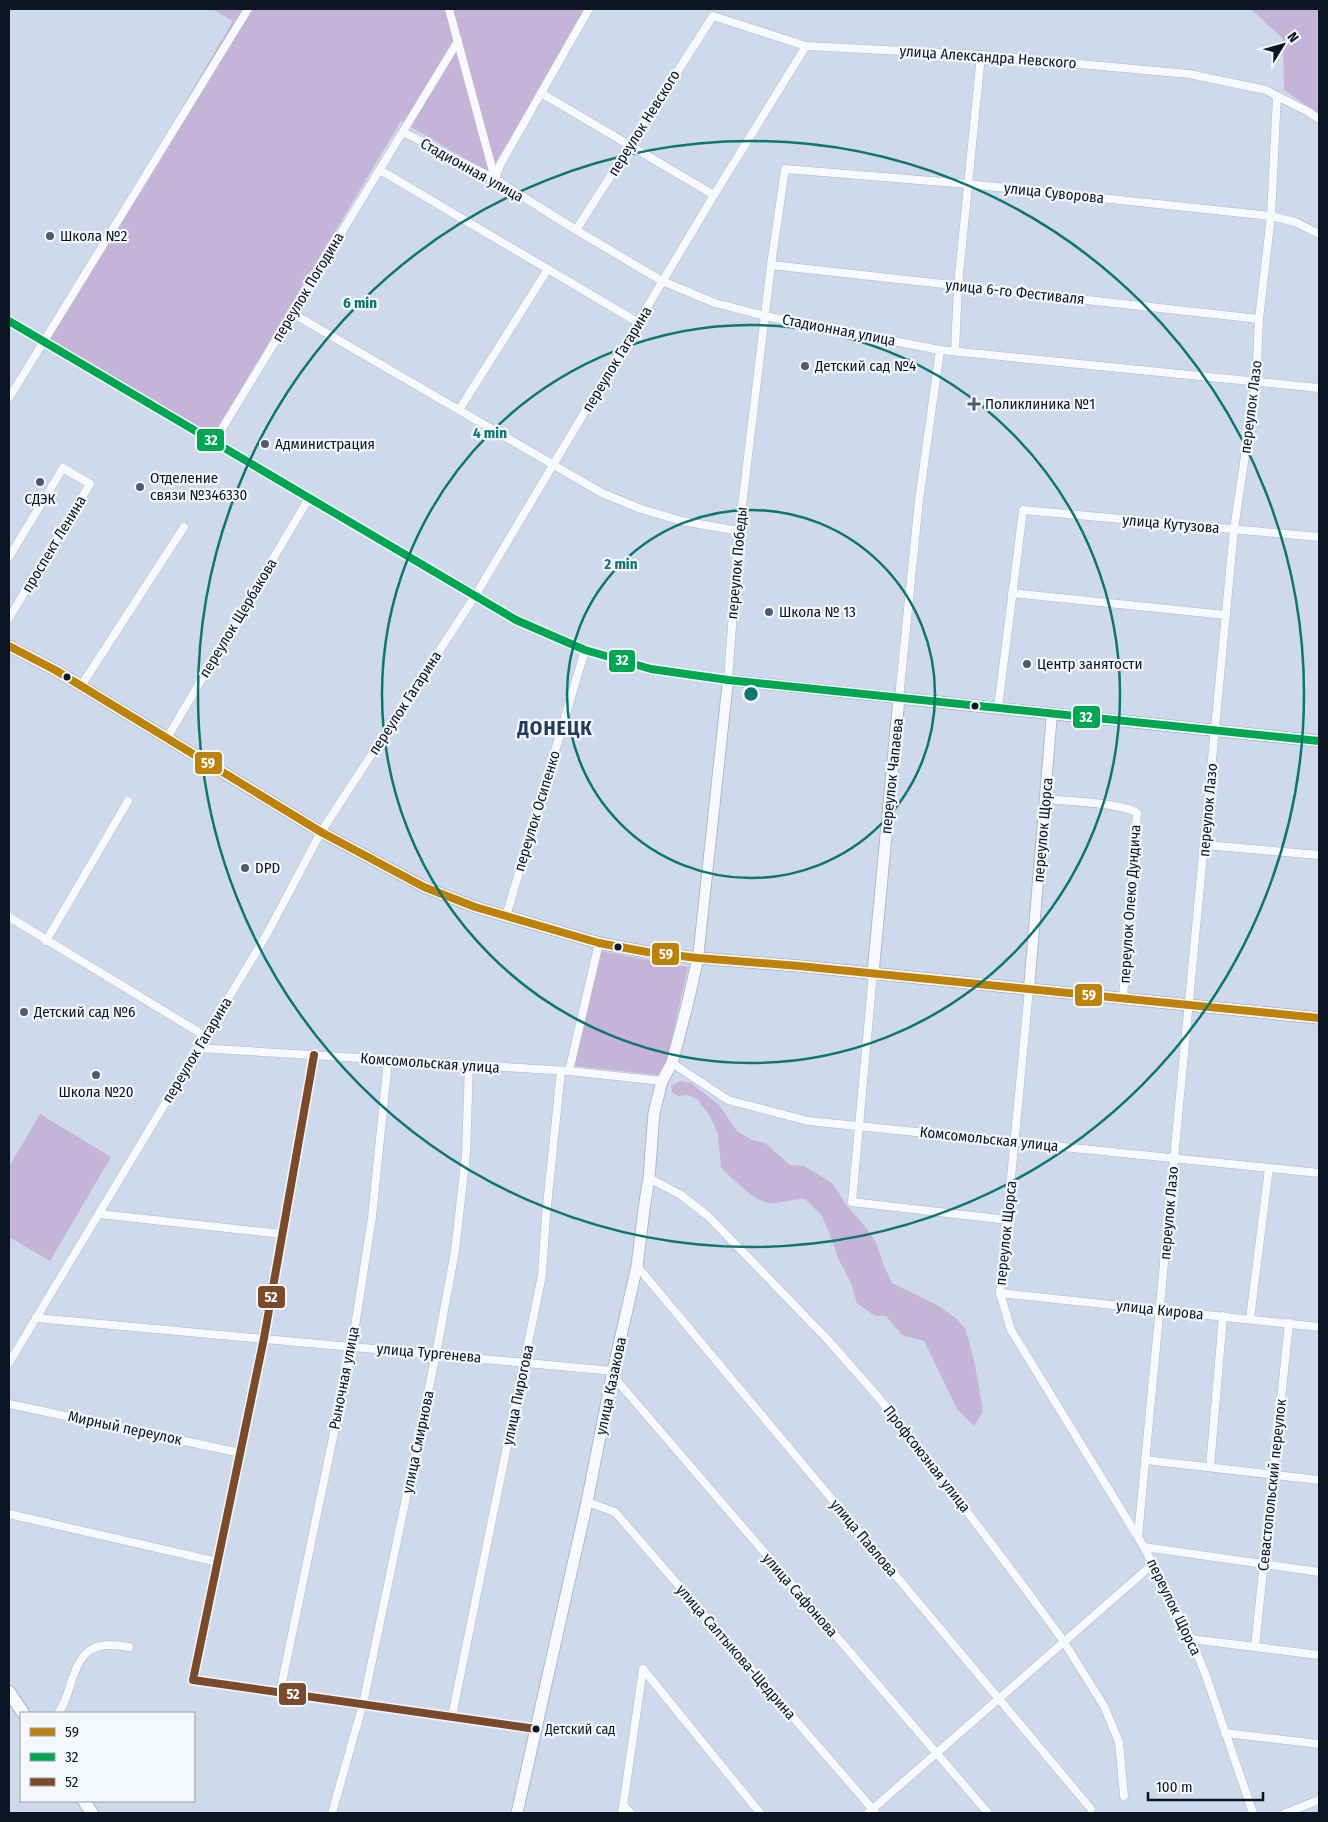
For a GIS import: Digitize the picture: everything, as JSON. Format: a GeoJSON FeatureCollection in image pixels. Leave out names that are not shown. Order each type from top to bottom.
{"type":"FeatureCollection","features":[{"type":"Feature","properties":{"kind":"highway"},"geometry":{"type":"LineString","coordinates":[[9,1692],[22,1712]]}},
{"type":"Feature","properties":{"kind":"highway"},"geometry":{"type":"LineString","coordinates":[[85,1802],[92,1813]]}},
{"type":"Feature","properties":{"kind":"main road"},"geometry":{"type":"LineString","coordinates":[[9,646],[82,686],[321,832],[424,886],[475,907],[599,943],[698,958],[873,973],[1319,1018]]}},
{"type":"Feature","properties":{"kind":"main road"},"geometry":{"type":"LineString","coordinates":[[900,698],[1319,739]]}},
{"type":"Feature","properties":{"kind":"main road","name":"переулок Чапаева"},"geometry":{"type":"LineString","coordinates":[[873,973],[900,698]]}},
{"type":"Feature","properties":{"kind":"main road","name":"улица Казакова"},"geometry":{"type":"LineString","coordinates":[[517,1813],[587,1502],[637,1266],[649,1178],[654,1113],[662,1081],[672,1063],[698,958]]}},
{"type":"Feature","properties":{"kind":"street"},"geometry":{"type":"LineString","coordinates":[[9,398],[248,9]]}},
{"type":"Feature","properties":{"kind":"street"},"geometry":{"type":"LineString","coordinates":[[449,9],[495,179]]}},
{"type":"Feature","properties":{"kind":"street"},"geometry":{"type":"LineString","coordinates":[[495,179],[500,165],[589,9]]}},
{"type":"Feature","properties":{"kind":"street","name":"улица Александра Невского"},"geometry":{"type":"LineString","coordinates":[[713,16],[806,46],[982,54],[1189,74],[1266,90],[1277,96]]}},
{"type":"Feature","properties":{"kind":"street","name":"переулок Невского"},"geometry":{"type":"LineString","coordinates":[[576,230],[713,16]]}},
{"type":"Feature","properties":{"kind":"street","name":"переулок Погодина"},"geometry":{"type":"LineString","coordinates":[[214,442],[458,41]]}},
{"type":"Feature","properties":{"kind":"street","name":"переулок Гагарина"},"geometry":{"type":"LineString","coordinates":[[9,1363],[267,934],[321,832],[475,596],[639,323],[662,281],[806,46]]}},
{"type":"Feature","properties":{"kind":"street"},"geometry":{"type":"LineString","coordinates":[[955,351],[958,285],[982,54]]}},
{"type":"Feature","properties":{"kind":"street"},"geometry":{"type":"LineString","coordinates":[[541,93],[714,195]]}},
{"type":"Feature","properties":{"kind":"street"},"geometry":{"type":"LineString","coordinates":[[1277,96],[1319,119]]}},
{"type":"Feature","properties":{"kind":"street","name":"переулок Лазо"},"geometry":{"type":"LineString","coordinates":[[1138,1536],[1234,529],[1256,383],[1259,319],[1271,216],[1277,96]]}},
{"type":"Feature","properties":{"kind":"street","name":"Стадионная улица"},"geometry":{"type":"LineString","coordinates":[[403,132],[495,179],[662,281],[715,303],[765,316],[940,350],[1319,388]]}},
{"type":"Feature","properties":{"kind":"street","name":"улица Суворова"},"geometry":{"type":"LineString","coordinates":[[785,169],[968,184],[1271,216],[1295,222],[1319,234]]}},
{"type":"Feature","properties":{"kind":"street","name":"переулок Победы"},"geometry":{"type":"LineString","coordinates":[[698,958],[728,680],[739,531],[771,265],[785,169]]}},
{"type":"Feature","properties":{"kind":"street"},"geometry":{"type":"LineString","coordinates":[[380,170],[639,323]]}},
{"type":"Feature","properties":{"kind":"street","name":"улица 6-го Фестиваля"},"geometry":{"type":"LineString","coordinates":[[771,265],[1259,319]]}},
{"type":"Feature","properties":{"kind":"street"},"geometry":{"type":"LineString","coordinates":[[459,410],[548,269]]}},
{"type":"Feature","properties":{"kind":"street"},"geometry":{"type":"LineString","coordinates":[[292,313],[602,493],[641,509],[682,521],[739,531]]}},
{"type":"Feature","properties":{"kind":"street"},"geometry":{"type":"LineString","coordinates":[[9,321],[516,620],[585,650],[651,669],[728,680],[900,698]]}},
{"type":"Feature","properties":{"kind":"street","name":"переулок Чапаева"},"geometry":{"type":"LineString","coordinates":[[900,698],[919,500],[940,350]]}},
{"type":"Feature","properties":{"kind":"street","name":"проспект Ленина"},"geometry":{"type":"LineString","coordinates":[[9,557],[63,468],[90,484],[9,618]]}},
{"type":"Feature","properties":{"kind":"street","name":"переулок Щербакова"},"geometry":{"type":"LineString","coordinates":[[167,738],[308,498]]}},
{"type":"Feature","properties":{"kind":"street","name":"улица Кутузова"},"geometry":{"type":"LineString","coordinates":[[1012,593],[1023,510],[1319,537]]}},
{"type":"Feature","properties":{"kind":"street"},"geometry":{"type":"LineString","coordinates":[[82,686],[184,527]]}},
{"type":"Feature","properties":{"kind":"street"},"geometry":{"type":"LineString","coordinates":[[998,708],[1012,593],[1226,615]]}},
{"type":"Feature","properties":{"kind":"street","name":"переулок Осипенко"},"geometry":{"type":"LineString","coordinates":[[506,916],[585,650]]}},
{"type":"Feature","properties":{"kind":"street","name":"переулок Щорса"},"geometry":{"type":"LineString","coordinates":[[1052,713],[1016,1142],[1000,1293],[1011,1330],[1138,1536],[1191,1639],[1253,1813]]}},
{"type":"Feature","properties":{"kind":"street","name":"переулок Олеко Дундича"},"geometry":{"type":"LineString","coordinates":[[1045,799],[1093,803],[1132,809],[1137,813],[1123,998]]}},
{"type":"Feature","properties":{"kind":"street"},"geometry":{"type":"LineString","coordinates":[[46,941],[128,802]]}},
{"type":"Feature","properties":{"kind":"street"},"geometry":{"type":"LineString","coordinates":[[1205,845],[1319,855]]}},
{"type":"Feature","properties":{"kind":"street"},"geometry":{"type":"LineString","coordinates":[[9,917],[205,1036]]}},
{"type":"Feature","properties":{"kind":"street","name":"улица Пирогова"},"geometry":{"type":"LineString","coordinates":[[452,1716],[542,1275],[546,1215],[565,1071],[599,943]]}},
{"type":"Feature","properties":{"kind":"street","name":"переулок Чапаева"},"geometry":{"type":"LineString","coordinates":[[873,973],[852,1202],[1008,1220]]}},
{"type":"Feature","properties":{"kind":"street","name":"Комсомольская улица"},"geometry":{"type":"LineString","coordinates":[[198,1048],[565,1071],[662,1081]]}},
{"type":"Feature","properties":{"kind":"street"},"geometry":{"type":"LineString","coordinates":[[314,1055],[264,1338],[193,1680],[536,1729]]}},
{"type":"Feature","properties":{"kind":"street","name":"Рыночная улица"},"geometry":{"type":"LineString","coordinates":[[280,1692],[352,1346],[372,1217],[388,1060]]}},
{"type":"Feature","properties":{"kind":"street","name":"Комсомольская улица"},"geometry":{"type":"LineString","coordinates":[[672,1063],[728,1100],[808,1121],[1319,1172]]}},
{"type":"Feature","properties":{"kind":"street","name":"улица Смирнова"},"geometry":{"type":"LineString","coordinates":[[332,1813],[363,1704],[456,1251],[466,1154],[469,1065]]}},
{"type":"Feature","properties":{"kind":"street"},"geometry":{"type":"LineString","coordinates":[[1250,1319],[1269,1168]]}},
{"type":"Feature","properties":{"kind":"street","name":"Профсоюзная улица"},"geometry":{"type":"LineString","coordinates":[[649,1178],[681,1195],[708,1216],[841,1354],[909,1436],[1018,1579],[1063,1642],[1104,1706],[1119,1742],[1124,1796]]}},
{"type":"Feature","properties":{"kind":"street"},"geometry":{"type":"LineString","coordinates":[[98,1214],[282,1234]]}},
{"type":"Feature","properties":{"kind":"street","name":"улица Павлова"},"geometry":{"type":"LineString","coordinates":[[637,1266],[1091,1809]]}},
{"type":"Feature","properties":{"kind":"street","name":"улица Кирова"},"geometry":{"type":"LineString","coordinates":[[1000,1293],[1319,1327]]}},
{"type":"Feature","properties":{"kind":"street"},"geometry":{"type":"LineString","coordinates":[[1210,1467],[1223,1316]]}},
{"type":"Feature","properties":{"kind":"street","name":"улица Тургенева"},"geometry":{"type":"LineString","coordinates":[[36,1318],[525,1362],[613,1373]]}},
{"type":"Feature","properties":{"kind":"street","name":"Севастопольский переулок"},"geometry":{"type":"LineString","coordinates":[[1255,1647],[1289,1323]]}},
{"type":"Feature","properties":{"kind":"street","name":"улица Сафонова"},"geometry":{"type":"LineString","coordinates":[[613,1373],[988,1813]]}},
{"type":"Feature","properties":{"kind":"street","name":"Мирный переулок"},"geometry":{"type":"LineString","coordinates":[[9,1404],[241,1453]]}},
{"type":"Feature","properties":{"kind":"street"},"geometry":{"type":"LineString","coordinates":[[1145,1460],[1319,1480]]}},
{"type":"Feature","properties":{"kind":"street","name":"улица Салтыкова-Щедрина"},"geometry":{"type":"LineString","coordinates":[[587,1502],[614,1512],[872,1812]]}},
{"type":"Feature","properties":{"kind":"street"},"geometry":{"type":"LineString","coordinates":[[9,1514],[218,1562]]}},
{"type":"Feature","properties":{"kind":"street"},"geometry":{"type":"LineString","coordinates":[[1144,1547],[1319,1572]]}},
{"type":"Feature","properties":{"kind":"street"},"geometry":{"type":"LineString","coordinates":[[872,1812],[1153,1564]]}},
{"type":"Feature","properties":{"kind":"street"},"geometry":{"type":"LineString","coordinates":[[1191,1639],[1319,1655]]}},
{"type":"Feature","properties":{"kind":"street"},"geometry":{"type":"LineString","coordinates":[[59,1712],[63,1707],[76,1665],[86,1652],[102,1645],[115,1644],[129,1647]]}},
{"type":"Feature","properties":{"kind":"street"},"geometry":{"type":"LineString","coordinates":[[622,1813],[643,1669],[760,1813]]}},
{"type":"Feature","properties":{"kind":"street"},"geometry":{"type":"LineString","coordinates":[[1225,1733],[1319,1744]]}},
{"type":"Feature","properties":{"kind":"street"},"geometry":{"type":"LineString","coordinates":[[1286,1813],[1319,1800]]}},
{"type":"Feature","properties":{"kind":"street"},"geometry":{"type":"LineString","coordinates":[[1307,1813],[1319,1800]]}},
{"type":"Feature","properties":{"kind":"street"},"geometry":{"type":"LineString","coordinates":[[623,1804],[631,1813]]}},
{"type":"Feature","properties":{"kind":"shaded area"},"geometry":{"type":"Polygon","coordinates":[[[212,9],[589,9],[489,173],[401,121],[213,436],[46,338],[233,21],[212,9]]]}},
{"type":"Feature","properties":{"kind":"shaded area"},"geometry":{"type":"Polygon","coordinates":[[[1251,9],[1319,9],[1319,114],[1284,90],[1283,39],[1251,9]]]}},
{"type":"Feature","properties":{"kind":"shaded area"},"geometry":{"type":"Polygon","coordinates":[[[600,951],[688,967],[665,1068],[658,1075],[573,1066],[600,951]]]}},
{"type":"Feature","properties":{"kind":"shaded area"},"geometry":{"type":"Polygon","coordinates":[[[680,1081],[691,1083],[719,1105],[737,1131],[752,1140],[765,1143],[790,1165],[804,1166],[832,1183],[847,1206],[876,1242],[892,1283],[939,1306],[957,1319],[966,1330],[975,1365],[983,1411],[974,1426],[957,1409],[924,1341],[902,1335],[886,1316],[875,1316],[857,1303],[851,1283],[838,1258],[822,1216],[805,1199],[775,1203],[761,1200],[746,1191],[721,1168],[718,1134],[710,1116],[697,1099],[688,1095],[678,1096],[672,1092],[671,1086],[680,1081]]]}},
{"type":"Feature","properties":{"kind":"shaded area"},"geometry":{"type":"Polygon","coordinates":[[[40,1114],[111,1157],[50,1261],[9,1237],[9,1167],[40,1114]]]}},
{"type":"Feature","properties":{"kind":"transit line","name":"32"},"geometry":{"type":"LineString","coordinates":[[9,321],[516,620],[585,650],[651,669],[728,680],[1319,741]]}},
{"type":"Feature","properties":{"kind":"transit line","name":"59"},"geometry":{"type":"LineString","coordinates":[[9,646],[55,670],[321,832],[424,887],[475,907],[599,943],[647,952],[698,958],[799,966],[1319,1018]]}},
{"type":"Feature","properties":{"kind":"transit line","name":"52"},"geometry":{"type":"LineString","coordinates":[[314,1055],[264,1338],[193,1680],[536,1729]]}},
{"type":"Feature","properties":{"kind":"place","name":"Школа №2"},"geometry":{"type":"Point","coordinates":[50,236]}},
{"type":"Feature","properties":{"kind":"place","name":"Детский сад №4"},"geometry":{"type":"Point","coordinates":[805,366]}},
{"type":"Feature","properties":{"kind":"place","name":"Поликлиника №1"},"geometry":{"type":"Point","coordinates":[974,404]}},
{"type":"Feature","properties":{"kind":"place","name":"Администрация"},"geometry":{"type":"Point","coordinates":[265,444]}},
{"type":"Feature","properties":{"kind":"place","name":"СДЭК"},"geometry":{"type":"Point","coordinates":[40,482]}},
{"type":"Feature","properties":{"kind":"place","name":"Отделение связи №346330"},"geometry":{"type":"Point","coordinates":[140,487]}},
{"type":"Feature","properties":{"kind":"place","name":"Школа № 13"},"geometry":{"type":"Point","coordinates":[769,612]}},
{"type":"Feature","properties":{"kind":"place","name":"Центр занятости"},"geometry":{"type":"Point","coordinates":[1027,664]}},
{"type":"Feature","properties":{"kind":"place","name":"DPD"},"geometry":{"type":"Point","coordinates":[245,868]}},
{"type":"Feature","properties":{"kind":"place","name":"Детский сад №6"},"geometry":{"type":"Point","coordinates":[24,1012]}},
{"type":"Feature","properties":{"kind":"place","name":"Школа №20"},"geometry":{"type":"Point","coordinates":[96,1075]}},
{"type":"Feature","properties":{"kind":"place","name":"Детский сад"},"geometry":{"type":"Point","coordinates":[536,1729]}},
{"type":"Feature","properties":{"kind":"district","name":"ДОНЕЦК"},"geometry":{"type":"Point","coordinates":[555,728]}}]}
